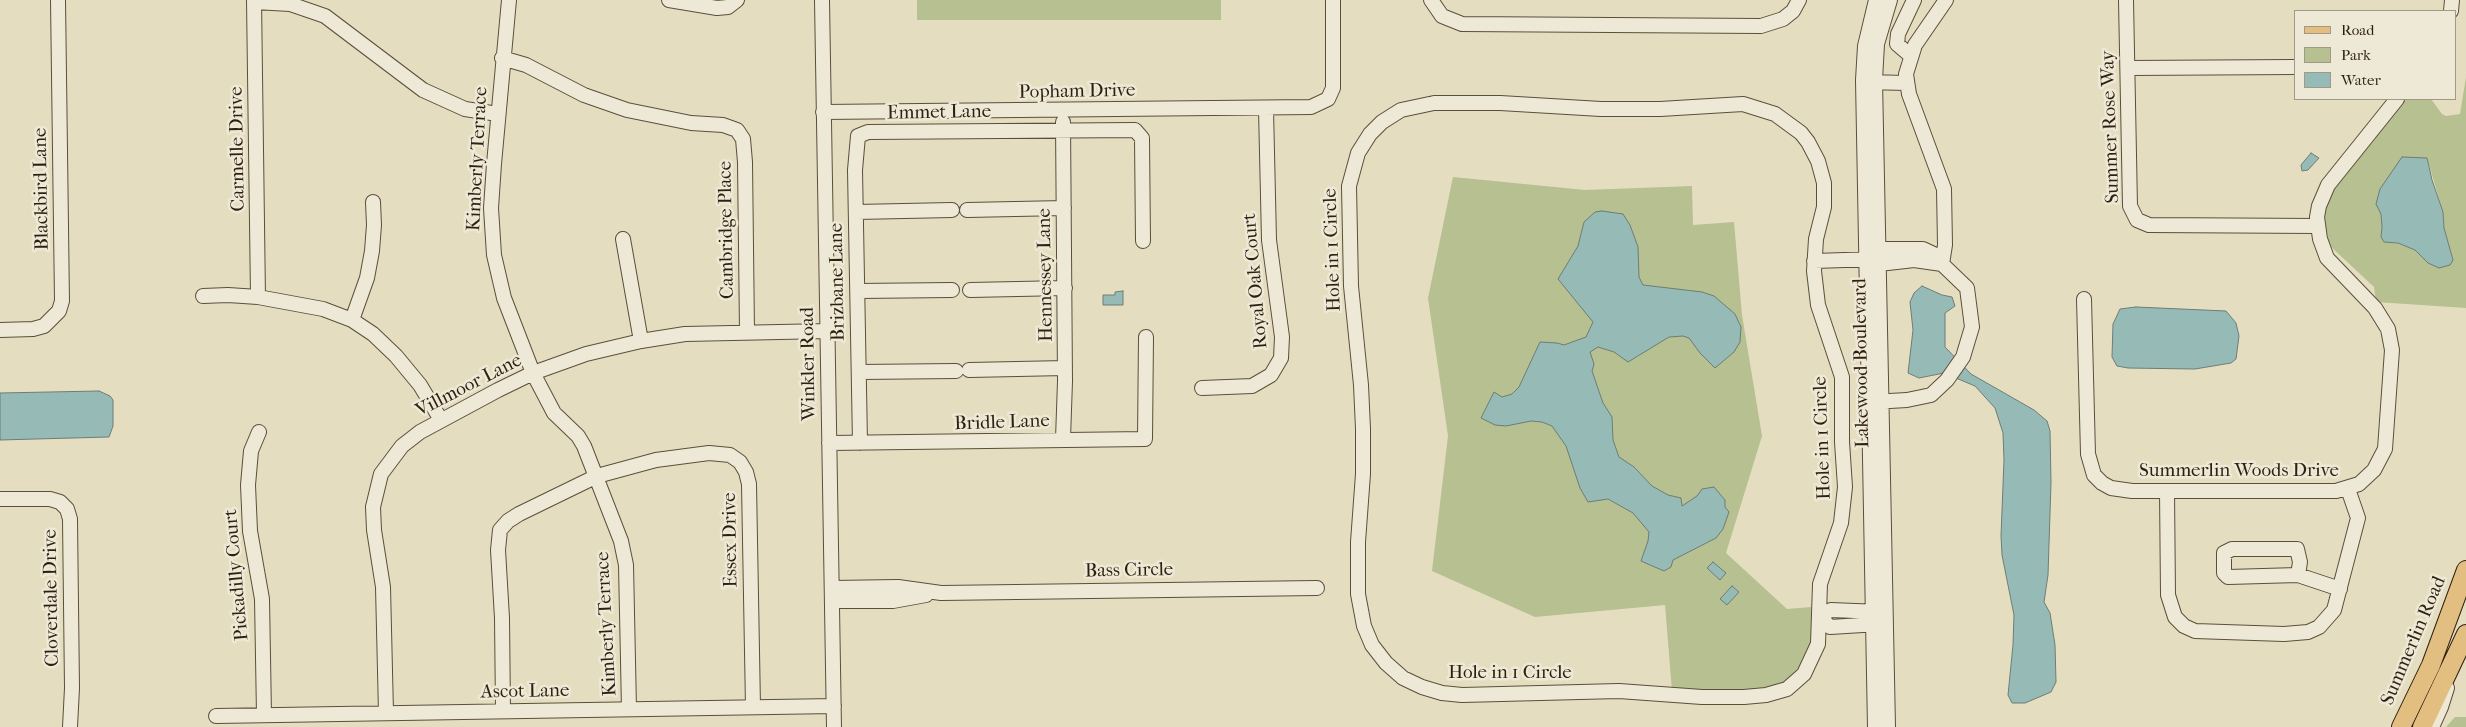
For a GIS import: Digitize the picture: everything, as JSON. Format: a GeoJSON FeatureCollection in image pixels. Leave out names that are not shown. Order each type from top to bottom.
{"type":"FeatureCollection","features":[{"type":"Feature","properties":{"kind":"main road","name":"Summerlin Road"},"geometry":{"type":"LineString","coordinates":[[2401,727],[2431,665],[2466,570]]}},
{"type":"Feature","properties":{"kind":"main road"},"geometry":{"type":"LineString","coordinates":[[2422,727],[2466,634]]}},
{"type":"Feature","properties":{"kind":"street","name":"Blackbird Lane"},"geometry":{"type":"LineString","coordinates":[[0,330],[33,329],[44,326],[56,316],[62,301],[58,0]]}},
{"type":"Feature","properties":{"kind":"street","name":"Kimberly Terrace"},"geometry":{"type":"LineString","coordinates":[[509,0],[502,58],[491,208],[494,255],[504,298],[533,373],[554,414],[578,436],[597,476],[621,541],[626,564],[629,709]]}},
{"type":"Feature","properties":{"kind":"street"},"geometry":{"type":"LineString","coordinates":[[669,0],[717,8],[728,6],[737,0]]}},
{"type":"Feature","properties":{"kind":"street","name":"Winkler Road"},"geometry":{"type":"LineString","coordinates":[[822,0],[834,727]]}},
{"type":"Feature","properties":{"kind":"street","name":"Popham Drive"},"geometry":{"type":"LineString","coordinates":[[824,112],[1266,109],[1311,107],[1328,99],[1333,88],[1335,77],[1333,0]]}},
{"type":"Feature","properties":{"kind":"street"},"geometry":{"type":"LineString","coordinates":[[1431,0],[1442,16],[1462,24],[1751,26],[1772,24],[1783,20],[1793,11],[1799,0]]}},
{"type":"Feature","properties":{"kind":"street","name":"Lakewood Boulevard"},"geometry":{"type":"LineString","coordinates":[[1875,727],[1871,618],[1876,258],[1866,40],[1876,0]]}},
{"type":"Feature","properties":{"kind":"street","name":"Lakewood Boulevard"},"geometry":{"type":"LineString","coordinates":[[1869,79],[1890,0]]}},
{"type":"Feature","properties":{"kind":"street"},"geometry":{"type":"LineString","coordinates":[[1911,56],[1897,44],[1898,34],[1914,0]]}},
{"type":"Feature","properties":{"kind":"street"},"geometry":{"type":"LineString","coordinates":[[1942,264],[1945,245],[1944,189],[1914,108],[1906,79],[1915,45],[1946,0]]}},
{"type":"Feature","properties":{"kind":"street","name":"Summer Rose Way"},"geometry":{"type":"LineString","coordinates":[[2126,0],[2130,206],[2137,220],[2149,225],[2318,226]]}},
{"type":"Feature","properties":{"kind":"street"},"geometry":{"type":"LineString","coordinates":[[254,1],[290,4],[325,16],[419,87],[465,109],[498,114]]}},
{"type":"Feature","properties":{"kind":"street","name":"Carmelle Drive"},"geometry":{"type":"LineString","coordinates":[[254,1],[258,298]]}},
{"type":"Feature","properties":{"kind":"street","name":"Cambridge Place"},"geometry":{"type":"LineString","coordinates":[[502,58],[526,65],[584,95],[627,110],[691,123],[723,125],[737,130],[743,139],[745,162],[747,331]]}},
{"type":"Feature","properties":{"kind":"street"},"geometry":{"type":"LineString","coordinates":[[2128,68],[2294,67]]}},
{"type":"Feature","properties":{"kind":"street"},"geometry":{"type":"LineString","coordinates":[[1869,79],[1906,79]]}},
{"type":"Feature","properties":{"kind":"street","name":"Summerlin Woods Drive"},"geometry":{"type":"LineString","coordinates":[[2084,299],[2089,464],[2102,483],[2111,488],[2132,491],[2336,491],[2348,489],[2359,484],[2371,474],[2385,449],[2392,350],[2388,329],[2376,308],[2328,258],[2323,249],[2318,226],[2319,206],[2328,185],[2394,100]]}},
{"type":"Feature","properties":{"kind":"street","name":"Hole in 1 Circle"},"geometry":{"type":"LineString","coordinates":[[1500,103],[1601,109],[1660,109],[1731,104],[1754,106],[1775,114],[1799,131],[1808,142],[1822,172],[1825,194],[1814,261],[1818,304],[1842,378],[1842,442],[1845,486],[1841,522],[1820,584],[1819,616],[1818,644],[1807,670],[1787,689],[1766,695],[1702,697],[1619,692],[1462,695],[1422,687],[1393,670],[1367,636],[1358,594],[1358,542],[1363,474],[1363,429],[1361,385],[1351,286],[1350,174],[1362,144],[1382,122],[1401,110],[1423,104],[1500,103]]}},
{"type":"Feature","properties":{"kind":"street","name":"Royal Oak Court"},"geometry":{"type":"LineString","coordinates":[[1202,388],[1252,386],[1271,375],[1281,358],[1282,337],[1269,240],[1266,109]]}},
{"type":"Feature","properties":{"kind":"street","name":"Hennessey Lane"},"geometry":{"type":"LineString","coordinates":[[1063,110],[1065,288],[1063,439]]}},
{"type":"Feature","properties":{"kind":"street","name":"Emmet Lane"},"geometry":{"type":"LineString","coordinates":[[873,132],[1135,130],[1142,138],[1143,241]]}},
{"type":"Feature","properties":{"kind":"street","name":"Brizbane Lane"},"geometry":{"type":"LineString","coordinates":[[860,443],[855,170],[858,136],[873,132]]}},
{"type":"Feature","properties":{"kind":"street"},"geometry":{"type":"LineString","coordinates":[[352,320],[367,278],[372,251],[373,202]]}},
{"type":"Feature","properties":{"kind":"street"},"geometry":{"type":"LineString","coordinates":[[967,210],[1064,208]]}},
{"type":"Feature","properties":{"kind":"street"},"geometry":{"type":"LineString","coordinates":[[856,212],[952,210]]}},
{"type":"Feature","properties":{"kind":"street"},"geometry":{"type":"LineString","coordinates":[[623,239],[641,341]]}},
{"type":"Feature","properties":{"kind":"street"},"geometry":{"type":"LineString","coordinates":[[1814,261],[1897,258],[1923,249],[1938,256],[1942,264],[1967,288],[1972,327],[1963,357],[1948,380],[1931,395],[1908,400],[1875,402]]}},
{"type":"Feature","properties":{"kind":"street"},"geometry":{"type":"LineString","coordinates":[[1897,258],[1900,268],[1932,268],[1942,264]]}},
{"type":"Feature","properties":{"kind":"street"},"geometry":{"type":"LineString","coordinates":[[970,290],[1065,288]]}},
{"type":"Feature","properties":{"kind":"street"},"geometry":{"type":"LineString","coordinates":[[858,291],[952,290]]}},
{"type":"Feature","properties":{"kind":"street"},"geometry":{"type":"LineString","coordinates":[[203,296],[228,295],[258,298],[322,309],[352,320],[373,334],[396,356],[420,385],[441,420]]}},
{"type":"Feature","properties":{"kind":"street","name":"Villmoor Lane"},"geometry":{"type":"LineString","coordinates":[[386,713],[383,587],[374,530],[374,496],[382,474],[395,453],[411,438],[441,420],[533,373],[586,354],[641,341],[685,334],[747,331],[827,331]]}},
{"type":"Feature","properties":{"kind":"street","name":"Bridle Lane"},"geometry":{"type":"LineString","coordinates":[[829,444],[1145,439],[1146,337]]}},
{"type":"Feature","properties":{"kind":"street"},"geometry":{"type":"LineString","coordinates":[[859,372],[1065,368]]}},
{"type":"Feature","properties":{"kind":"street","name":"Lakewood Boulevard"},"geometry":{"type":"LineString","coordinates":[[1875,402],[1886,618],[1888,727]]}},
{"type":"Feature","properties":{"kind":"street","name":"Pickadilly Court"},"geometry":{"type":"LineString","coordinates":[[259,432],[251,451],[248,485],[250,531],[262,599],[264,715]]}},
{"type":"Feature","properties":{"kind":"street","name":"Essex Drive"},"geometry":{"type":"LineString","coordinates":[[503,711],[502,618],[498,545],[500,530],[508,521],[519,514],[597,476],[656,460],[709,453],[730,455],[740,462],[750,484],[753,707]]}},
{"type":"Feature","properties":{"kind":"street"},"geometry":{"type":"LineString","coordinates":[[2167,491],[2168,595],[2175,617],[2184,626],[2195,631],[2207,632],[2308,632],[2319,627],[2327,620],[2334,610],[2340,589],[2358,518],[2348,489]]}},
{"type":"Feature","properties":{"kind":"street","name":"Cloverdale Drive"},"geometry":{"type":"LineString","coordinates":[[0,499],[50,498],[60,502],[68,514],[72,688],[70,727]]}},
{"type":"Feature","properties":{"kind":"street"},"geometry":{"type":"LineString","coordinates":[[2298,575],[2300,562],[2297,549],[2232,549],[2224,553],[2224,573],[2228,577],[2298,575],[2340,589]]}},
{"type":"Feature","properties":{"kind":"street","name":"Bass Circle"},"geometry":{"type":"LineString","coordinates":[[832,595],[898,587],[941,593],[1317,588]]}},
{"type":"Feature","properties":{"kind":"street"},"geometry":{"type":"LineString","coordinates":[[1819,616],[1831,610],[1871,618],[1886,618]]}},
{"type":"Feature","properties":{"kind":"street"},"geometry":{"type":"LineString","coordinates":[[2432,727],[2442,707],[2452,667]]}},
{"type":"Feature","properties":{"kind":"street","name":"Ascot Lane"},"geometry":{"type":"LineString","coordinates":[[216,716],[834,706]]}},
{"type":"Feature","properties":{"kind":"green space"},"geometry":{"type":"Polygon","coordinates":[[[917,0],[1221,0],[1221,20],[917,20],[917,0]]]}},
{"type":"Feature","properties":{"kind":"green space"},"geometry":{"type":"Polygon","coordinates":[[[2466,77],[2466,308],[2376,302],[2374,287],[2329,245],[2323,210],[2339,178],[2401,100],[2432,100],[2442,114],[2446,116],[2460,114],[2466,77]],[[2427,158],[2381,214],[2381,236],[2384,242],[2398,243],[2415,250],[2428,263],[2453,260],[2444,228],[2443,212],[2427,158]]]}},
{"type":"Feature","properties":{"kind":"green space"},"geometry":{"type":"Polygon","coordinates":[[[1453,177],[1585,190],[1692,186],[1693,225],[1734,222],[1742,315],[1762,436],[1726,553],[1787,609],[1811,607],[1813,638],[1808,658],[1795,676],[1781,685],[1760,690],[1672,691],[1665,605],[1535,617],[1432,571],[1448,436],[1428,298],[1453,177]]]}},
{"type":"Feature","properties":{"kind":"green space"},"geometry":{"type":"Polygon","coordinates":[[[2455,717],[2466,717],[2466,727],[2446,727],[2455,717]]]}},
{"type":"Feature","properties":{"kind":"water"},"geometry":{"type":"Polygon","coordinates":[[[2311,153],[2319,158],[2308,170],[2302,171],[2301,165],[2311,153]]]}},
{"type":"Feature","properties":{"kind":"water"},"geometry":{"type":"Polygon","coordinates":[[[2402,157],[2427,158],[2443,212],[2444,228],[2453,260],[2450,265],[2439,268],[2428,263],[2415,250],[2398,243],[2384,242],[2381,237],[2381,214],[2376,204],[2380,189],[2402,157]]]}},
{"type":"Feature","properties":{"kind":"water"},"geometry":{"type":"Polygon","coordinates":[[[1595,212],[1623,214],[1630,225],[1638,247],[1639,277],[1643,285],[1702,292],[1714,296],[1735,314],[1741,327],[1740,342],[1734,352],[1715,368],[1700,353],[1689,338],[1683,336],[1669,337],[1628,362],[1614,352],[1598,347],[1590,352],[1594,364],[1592,371],[1603,403],[1612,417],[1613,440],[1619,457],[1634,467],[1652,486],[1668,495],[1681,498],[1682,506],[1697,496],[1702,489],[1714,487],[1725,500],[1725,507],[1729,512],[1723,529],[1716,538],[1673,560],[1671,567],[1664,571],[1641,561],[1649,532],[1633,513],[1608,499],[1588,502],[1580,488],[1566,446],[1552,426],[1542,422],[1531,421],[1506,426],[1495,425],[1481,418],[1494,392],[1502,397],[1512,394],[1519,387],[1540,342],[1564,345],[1586,337],[1593,322],[1558,279],[1578,246],[1584,222],[1595,212]]]}},
{"type":"Feature","properties":{"kind":"water"},"geometry":{"type":"Polygon","coordinates":[[[1922,286],[1942,295],[1952,297],[1955,306],[1945,313],[1945,347],[1971,374],[2034,410],[2047,421],[2050,431],[2051,482],[2048,575],[2044,602],[2050,613],[2055,645],[2056,682],[2051,692],[2025,703],[2012,703],[2008,695],[2014,615],[2002,555],[2003,433],[1995,408],[1975,386],[1944,373],[1919,378],[1908,373],[1913,330],[1910,302],[1914,293],[1922,286]]]}},
{"type":"Feature","properties":{"kind":"water"},"geometry":{"type":"Polygon","coordinates":[[[1123,291],[1123,305],[1103,305],[1103,295],[1115,295],[1115,292],[1123,291]]]}},
{"type":"Feature","properties":{"kind":"water"},"geometry":{"type":"Polygon","coordinates":[[[2136,307],[2226,311],[2236,323],[2239,336],[2236,359],[2231,363],[2195,369],[2128,368],[2117,366],[2112,357],[2113,324],[2120,309],[2136,307]]]}},
{"type":"Feature","properties":{"kind":"water"},"geometry":{"type":"Polygon","coordinates":[[[99,391],[110,396],[113,400],[113,426],[109,437],[0,440],[0,393],[99,391]]]}},
{"type":"Feature","properties":{"kind":"water"},"geometry":{"type":"Polygon","coordinates":[[[1713,562],[1726,573],[1720,580],[1707,568],[1713,562]]]}},
{"type":"Feature","properties":{"kind":"water"},"geometry":{"type":"Polygon","coordinates":[[[1732,586],[1739,592],[1727,605],[1720,599],[1732,586]]]}}]}
